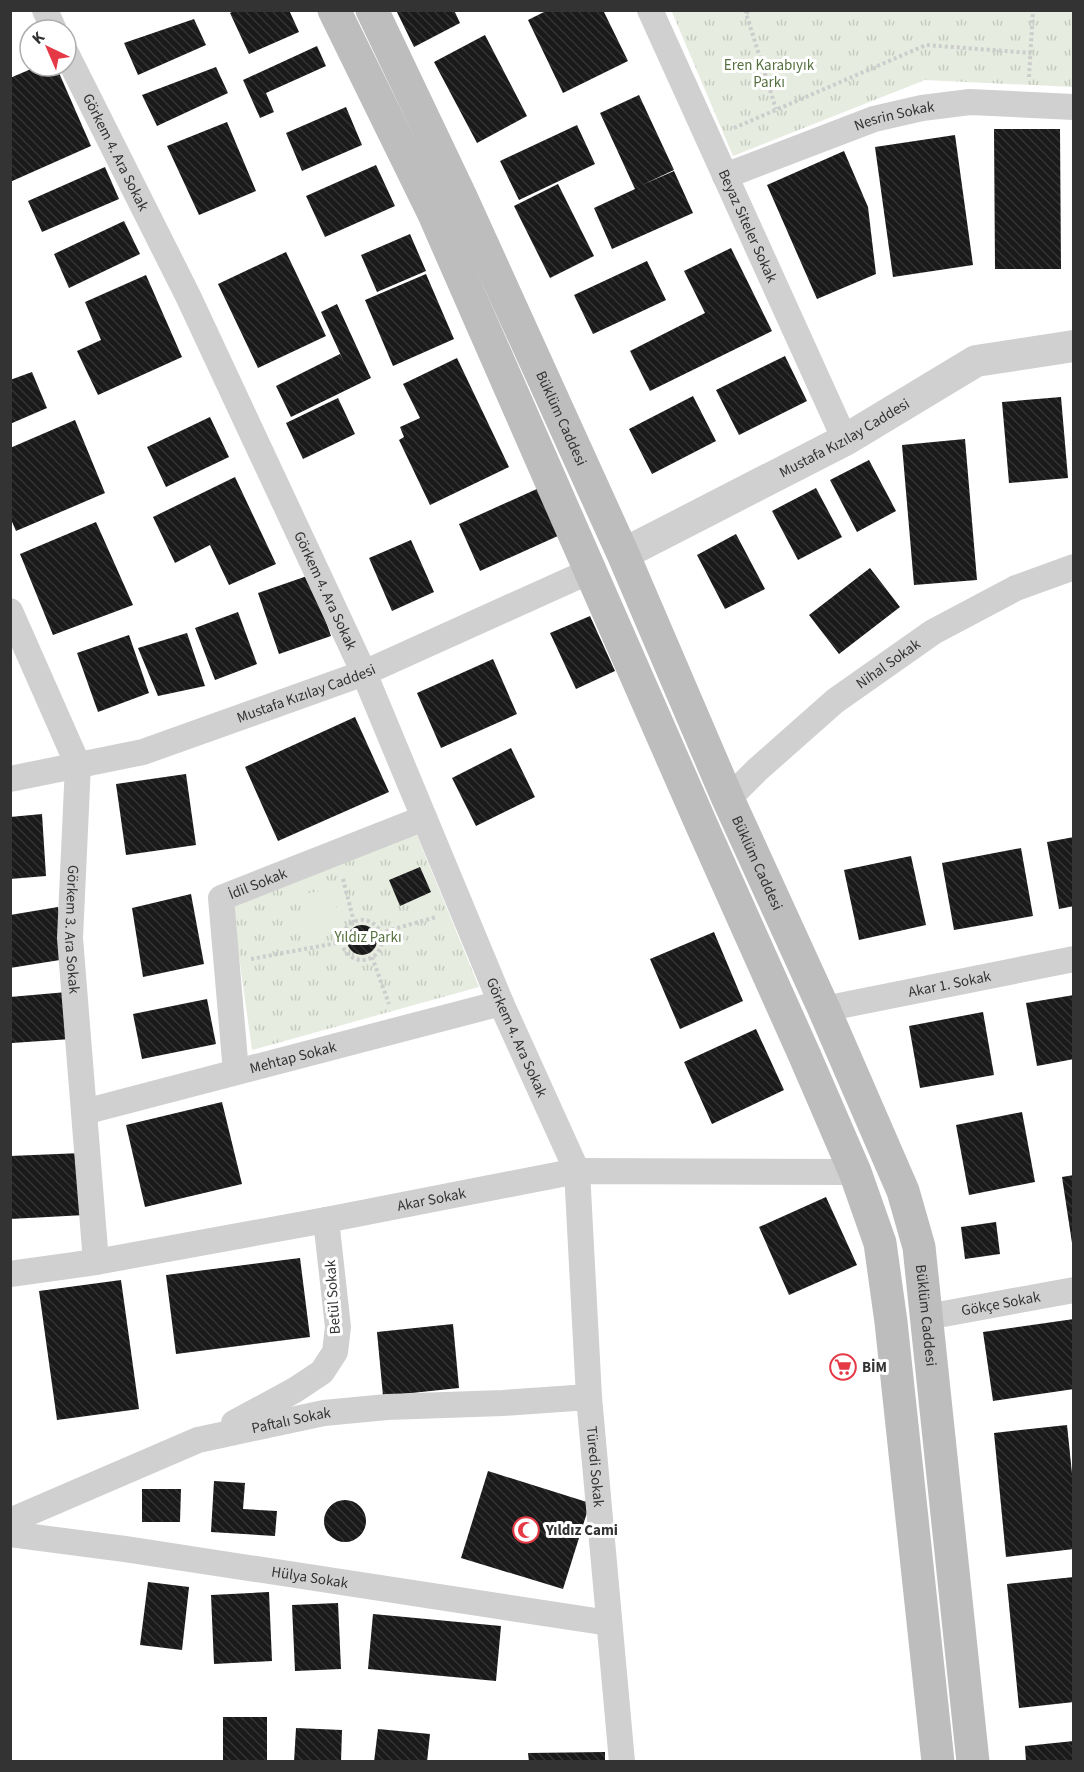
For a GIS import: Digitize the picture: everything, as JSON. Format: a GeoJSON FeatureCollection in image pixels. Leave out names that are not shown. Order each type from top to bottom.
{"type":"FeatureCollection","features":[{"type":"Feature","properties":{"kind":"main road"},"geometry":{"type":"LineString","coordinates":[[334,10],[432,212],[855,1172],[880,1243],[892,1332],[938,1761]]}},
{"type":"Feature","properties":{"kind":"main road","name":"Büklüm Caddesi"},"geometry":{"type":"LineString","coordinates":[[372,10],[461,197],[623,554],[728,799],[824,1009],[903,1191],[919,1247],[973,1761]]}},
{"type":"Feature","properties":{"kind":"main road"},"geometry":{"type":"LineString","coordinates":[[590,571],[623,554]]}},
{"type":"Feature","properties":{"kind":"street","name":"Beyaz Siteler Sokak"},"geometry":{"type":"LineString","coordinates":[[650,10],[845,440]]}},
{"type":"Feature","properties":{"kind":"street","name":"Görkem 4. Ara Sokak"},"geometry":{"type":"LineString","coordinates":[[78,77],[188,296],[364,673],[501,1003],[577,1171]]}},
{"type":"Feature","properties":{"kind":"street","name":"Nesrin Sokak"},"geometry":{"type":"LineString","coordinates":[[725,176],[884,117],[922,108],[970,102],[1074,107]]}},
{"type":"Feature","properties":{"kind":"street","name":"Mustafa Kızılay Caddesi"},"geometry":{"type":"LineString","coordinates":[[623,554],[845,440],[975,361],[1074,346]]}},
{"type":"Feature","properties":{"kind":"street","name":"Nihal Sokak"},"geometry":{"type":"LineString","coordinates":[[728,799],[835,701],[933,632],[1016,588],[1074,567]]}},
{"type":"Feature","properties":{"kind":"street","name":"Mustafa Kızılay Caddesi"},"geometry":{"type":"LineString","coordinates":[[10,779],[143,752],[364,673],[590,571]]}},
{"type":"Feature","properties":{"kind":"street","name":"Görkem 3. Ara Sokak"},"geometry":{"type":"LineString","coordinates":[[10,611],[78,765],[70,938],[96,1262]]}},
{"type":"Feature","properties":{"kind":"street","name":"İdil Sokak"},"geometry":{"type":"LineString","coordinates":[[236,1072],[221,898],[424,818]]}},
{"type":"Feature","properties":{"kind":"street","name":"Akar 1. Sokak"},"geometry":{"type":"LineString","coordinates":[[824,1009],[1074,959]]}},
{"type":"Feature","properties":{"kind":"street","name":"Mehtap Sokak"},"geometry":{"type":"LineString","coordinates":[[84,1112],[501,1003]]}},
{"type":"Feature","properties":{"kind":"street","name":"Akar Sokak"},"geometry":{"type":"LineString","coordinates":[[10,1274],[96,1262],[577,1171],[855,1172]]}},
{"type":"Feature","properties":{"kind":"street","name":"Türedi Sokak"},"geometry":{"type":"LineString","coordinates":[[577,1171],[589,1397],[622,1761]]}},
{"type":"Feature","properties":{"kind":"street","name":"Betül Sokak"},"geometry":{"type":"LineString","coordinates":[[198,1440],[295,1390],[322,1372],[335,1352],[338,1327],[326,1220]]}},
{"type":"Feature","properties":{"kind":"street","name":"Gökçe Sokak"},"geometry":{"type":"LineString","coordinates":[[927,1317],[1074,1290]]}},
{"type":"Feature","properties":{"kind":"street","name":"Paftalı Sokak"},"geometry":{"type":"LineString","coordinates":[[10,1521],[198,1440],[324,1413],[387,1407],[589,1397]]}},
{"type":"Feature","properties":{"kind":"street","name":"Hülya Sokak"},"geometry":{"type":"LineString","coordinates":[[10,1534],[125,1549],[609,1623]]}},
{"type":"Feature","properties":{"kind":"path"},"geometry":{"type":"LineString","coordinates":[[753,10],[745,12],[776,109]]}},
{"type":"Feature","properties":{"kind":"path"},"geometry":{"type":"LineString","coordinates":[[1027,105],[1033,10]]}},
{"type":"Feature","properties":{"kind":"path"},"geometry":{"type":"LineString","coordinates":[[708,138],[926,45],[1030,53]]}},
{"type":"Feature","properties":{"kind":"path"},"geometry":{"type":"LineString","coordinates":[[337,853],[354,922]]}},
{"type":"Feature","properties":{"kind":"path"},"geometry":{"type":"LineString","coordinates":[[380,933],[462,910]]}},
{"type":"Feature","properties":{"kind":"path"},"geometry":{"type":"LineString","coordinates":[[367,921],[373,924],[380,933],[381,946],[372,957],[359,960],[353,958],[348,954],[342,942],[345,930],[354,922],[367,921]]}},
{"type":"Feature","properties":{"kind":"path"},"geometry":{"type":"LineString","coordinates":[[227,964],[342,942]]}},
{"type":"Feature","properties":{"kind":"path"},"geometry":{"type":"LineString","coordinates":[[372,957],[398,1030]]}},
{"type":"Feature","properties":{"kind":"green space","name":"Eren Karabıyık Parkı"},"geometry":{"type":"Polygon","coordinates":[[[1073,11],[1073,87],[925,80],[733,156],[672,12],[1073,11]]]}},
{"type":"Feature","properties":{"kind":"green space","name":"Yıldız Parkı"},"geometry":{"type":"Polygon","coordinates":[[[416,833],[479,987],[252,1050],[232,906],[416,833]]]}},
{"type":"Feature","properties":{"kind":"green space"},"geometry":{"type":"Polygon","coordinates":[[[333,889],[340,931],[308,935],[299,895],[333,889]]]}},
{"type":"Feature","properties":{"kind":"building"},"geometry":{"type":"Polygon","coordinates":[[[235,10],[289,10],[299,32],[249,54],[230,13],[235,10]]]}},
{"type":"Feature","properties":{"kind":"building"},"geometry":{"type":"Polygon","coordinates":[[[396,10],[454,10],[460,23],[414,47],[396,10]]]}},
{"type":"Feature","properties":{"kind":"building"},"geometry":{"type":"Polygon","coordinates":[[[548,10],[603,10],[628,61],[563,93],[528,20],[548,10]]]}},
{"type":"Feature","properties":{"kind":"building"},"geometry":{"type":"Polygon","coordinates":[[[194,19],[206,45],[138,75],[124,43],[194,19]]]}},
{"type":"Feature","properties":{"kind":"building"},"geometry":{"type":"Polygon","coordinates":[[[485,35],[527,116],[477,143],[434,62],[485,35]]]}},
{"type":"Feature","properties":{"kind":"building"},"geometry":{"type":"Polygon","coordinates":[[[317,46],[326,66],[266,93],[274,112],[260,118],[243,80],[317,46]]]}},
{"type":"Feature","properties":{"kind":"building"},"geometry":{"type":"Polygon","coordinates":[[[216,67],[228,93],[157,126],[142,95],[216,67]]]}},
{"type":"Feature","properties":{"kind":"building"},"geometry":{"type":"Polygon","coordinates":[[[18,75],[18,78],[61,78],[91,146],[10,182],[10,78],[18,75]]]}},
{"type":"Feature","properties":{"kind":"building"},"geometry":{"type":"Polygon","coordinates":[[[639,95],[674,170],[642,185],[674,171],[693,213],[612,249],[594,208],[635,189],[600,113],[639,95]]]}},
{"type":"Feature","properties":{"kind":"building"},"geometry":{"type":"Polygon","coordinates":[[[346,107],[362,145],[302,171],[286,133],[346,107]]]}},
{"type":"Feature","properties":{"kind":"building"},"geometry":{"type":"Polygon","coordinates":[[[227,122],[256,191],[199,215],[167,146],[227,122]]]}},
{"type":"Feature","properties":{"kind":"building"},"geometry":{"type":"Polygon","coordinates":[[[577,125],[595,164],[519,200],[500,161],[577,125]]]}},
{"type":"Feature","properties":{"kind":"building"},"geometry":{"type":"Polygon","coordinates":[[[994,129],[1060,129],[1061,269],[995,269],[994,129]]]}},
{"type":"Feature","properties":{"kind":"building"},"geometry":{"type":"Polygon","coordinates":[[[955,135],[973,265],[893,277],[875,147],[955,135]]]}},
{"type":"Feature","properties":{"kind":"building"},"geometry":{"type":"Polygon","coordinates":[[[844,151],[868,207],[876,274],[817,299],[767,185],[844,151]]]}},
{"type":"Feature","properties":{"kind":"building"},"geometry":{"type":"Polygon","coordinates":[[[376,165],[395,206],[325,237],[306,196],[376,165]]]}},
{"type":"Feature","properties":{"kind":"building"},"geometry":{"type":"Polygon","coordinates":[[[105,167],[119,199],[42,232],[28,201],[105,167]]]}},
{"type":"Feature","properties":{"kind":"building"},"geometry":{"type":"Polygon","coordinates":[[[558,184],[594,256],[550,278],[514,206],[558,184]]]}},
{"type":"Feature","properties":{"kind":"building"},"geometry":{"type":"Polygon","coordinates":[[[124,221],[140,254],[69,288],[54,254],[124,221]]]}},
{"type":"Feature","properties":{"kind":"building"},"geometry":{"type":"Polygon","coordinates":[[[410,234],[426,271],[377,292],[361,255],[410,234]]]}},
{"type":"Feature","properties":{"kind":"building"},"geometry":{"type":"Polygon","coordinates":[[[731,248],[772,331],[650,391],[630,351],[705,313],[684,271],[731,248]]]}},
{"type":"Feature","properties":{"kind":"building"},"geometry":{"type":"Polygon","coordinates":[[[286,252],[326,336],[258,368],[218,284],[286,252]]]}},
{"type":"Feature","properties":{"kind":"building"},"geometry":{"type":"Polygon","coordinates":[[[647,261],[666,300],[593,334],[574,295],[647,261]]]}},
{"type":"Feature","properties":{"kind":"building"},"geometry":{"type":"Polygon","coordinates":[[[426,274],[454,339],[393,366],[365,300],[426,274]]]}},
{"type":"Feature","properties":{"kind":"building"},"geometry":{"type":"Polygon","coordinates":[[[146,275],[182,357],[98,395],[77,351],[101,340],[85,302],[146,275]]]}},
{"type":"Feature","properties":{"kind":"building"},"geometry":{"type":"Polygon","coordinates":[[[337,304],[371,378],[291,417],[276,386],[340,354],[344,362],[321,312],[337,304]]]}},
{"type":"Feature","properties":{"kind":"building"},"geometry":{"type":"Polygon","coordinates":[[[785,356],[807,401],[739,435],[716,390],[785,356]]]}},
{"type":"Feature","properties":{"kind":"building"},"geometry":{"type":"Polygon","coordinates":[[[457,358],[509,467],[430,505],[399,440],[404,437],[400,427],[420,418],[403,384],[457,358]]]}},
{"type":"Feature","properties":{"kind":"building"},"geometry":{"type":"Polygon","coordinates":[[[32,372],[47,408],[10,424],[10,380],[32,372]]]}},
{"type":"Feature","properties":{"kind":"building"},"geometry":{"type":"Polygon","coordinates":[[[693,396],[716,441],[652,474],[629,429],[693,396]]]}},
{"type":"Feature","properties":{"kind":"building"},"geometry":{"type":"Polygon","coordinates":[[[1061,397],[1068,478],[1009,483],[1002,402],[1061,397]]]}},
{"type":"Feature","properties":{"kind":"building"},"geometry":{"type":"Polygon","coordinates":[[[338,398],[355,434],[303,459],[286,423],[338,398]]]}},
{"type":"Feature","properties":{"kind":"building"},"geometry":{"type":"Polygon","coordinates":[[[210,417],[229,457],[166,487],[147,447],[210,417]]]}},
{"type":"Feature","properties":{"kind":"building"},"geometry":{"type":"Polygon","coordinates":[[[75,420],[105,493],[16,531],[10,517],[10,448],[75,420]]]}},
{"type":"Feature","properties":{"kind":"building"},"geometry":{"type":"Polygon","coordinates":[[[965,439],[977,580],[914,585],[902,445],[965,439]]]}},
{"type":"Feature","properties":{"kind":"building"},"geometry":{"type":"Polygon","coordinates":[[[869,460],[896,511],[857,532],[830,480],[869,460]]]}},
{"type":"Feature","properties":{"kind":"building"},"geometry":{"type":"Polygon","coordinates":[[[235,477],[276,564],[229,585],[210,545],[175,563],[153,517],[235,477]]]}},
{"type":"Feature","properties":{"kind":"building"},"geometry":{"type":"Polygon","coordinates":[[[539,488],[560,535],[480,571],[459,524],[539,488]]]}},
{"type":"Feature","properties":{"kind":"building"},"geometry":{"type":"Polygon","coordinates":[[[816,488],[842,537],[798,560],[772,511],[816,488]]]}},
{"type":"Feature","properties":{"kind":"building"},"geometry":{"type":"Polygon","coordinates":[[[96,522],[133,605],[53,635],[20,554],[96,522]]]}},
{"type":"Feature","properties":{"kind":"building"},"geometry":{"type":"Polygon","coordinates":[[[736,534],[765,589],[725,609],[697,555],[736,534]]]}},
{"type":"Feature","properties":{"kind":"building"},"geometry":{"type":"Polygon","coordinates":[[[411,540],[434,592],[392,611],[369,558],[411,540]]]}},
{"type":"Feature","properties":{"kind":"building"},"geometry":{"type":"Polygon","coordinates":[[[870,568],[900,607],[839,654],[809,615],[870,568]]]}},
{"type":"Feature","properties":{"kind":"building"},"geometry":{"type":"Polygon","coordinates":[[[310,575],[331,636],[279,654],[258,593],[310,575]]]}},
{"type":"Feature","properties":{"kind":"building"},"geometry":{"type":"Polygon","coordinates":[[[238,612],[257,664],[215,680],[195,628],[238,612]]]}},
{"type":"Feature","properties":{"kind":"building"},"geometry":{"type":"Polygon","coordinates":[[[590,616],[615,671],[576,689],[550,633],[590,616]]]}},
{"type":"Feature","properties":{"kind":"building"},"geometry":{"type":"Polygon","coordinates":[[[187,633],[205,686],[158,696],[138,648],[187,633]]]}},
{"type":"Feature","properties":{"kind":"building"},"geometry":{"type":"Polygon","coordinates":[[[129,635],[149,693],[98,712],[77,653],[129,635]]]}},
{"type":"Feature","properties":{"kind":"building"},"geometry":{"type":"Polygon","coordinates":[[[493,659],[517,714],[441,748],[417,693],[493,659]]]}},
{"type":"Feature","properties":{"kind":"building"},"geometry":{"type":"Polygon","coordinates":[[[355,717],[389,792],[278,841],[245,767],[355,717]]]}},
{"type":"Feature","properties":{"kind":"building"},"geometry":{"type":"Polygon","coordinates":[[[511,748],[535,797],[476,826],[452,778],[511,748]]]}},
{"type":"Feature","properties":{"kind":"building"},"geometry":{"type":"Polygon","coordinates":[[[186,774],[196,845],[126,855],[116,784],[186,774]]]}},
{"type":"Feature","properties":{"kind":"building"},"geometry":{"type":"Polygon","coordinates":[[[42,814],[46,876],[10,879],[10,817],[42,814]]]}},
{"type":"Feature","properties":{"kind":"building"},"geometry":{"type":"Polygon","coordinates":[[[1074,837],[1074,906],[1059,909],[1047,842],[1074,837]]]}},
{"type":"Feature","properties":{"kind":"building"},"geometry":{"type":"Polygon","coordinates":[[[1021,848],[1033,916],[954,930],[942,863],[1021,848]]]}},
{"type":"Feature","properties":{"kind":"building"},"geometry":{"type":"Polygon","coordinates":[[[911,856],[926,925],[859,940],[844,870],[911,856]]]}},
{"type":"Feature","properties":{"kind":"building"},"geometry":{"type":"Polygon","coordinates":[[[420,867],[431,892],[400,906],[389,880],[420,867]]]}},
{"type":"Feature","properties":{"kind":"building"},"geometry":{"type":"Polygon","coordinates":[[[191,894],[204,964],[143,977],[132,908],[191,894]]]}},
{"type":"Feature","properties":{"kind":"building"},"geometry":{"type":"Polygon","coordinates":[[[58,907],[66,959],[10,968],[10,915],[58,907]]]}},
{"type":"Feature","properties":{"kind":"building"},"geometry":{"type":"Polygon","coordinates":[[[362,925],[368,926],[376,934],[376,946],[368,954],[362,955],[356,954],[348,946],[347,940],[348,934],[356,926],[362,925]]]}},
{"type":"Feature","properties":{"kind":"building"},"geometry":{"type":"Polygon","coordinates":[[[714,932],[743,1001],[680,1029],[650,959],[714,932]]]}},
{"type":"Feature","properties":{"kind":"building"},"geometry":{"type":"Polygon","coordinates":[[[67,992],[71,1039],[12,1043],[10,997],[67,992]]]}},
{"type":"Feature","properties":{"kind":"building"},"geometry":{"type":"Polygon","coordinates":[[[1074,995],[1074,1059],[1037,1066],[1026,1003],[1074,995]]]}},
{"type":"Feature","properties":{"kind":"building"},"geometry":{"type":"Polygon","coordinates":[[[207,999],[216,1044],[142,1059],[133,1014],[207,999]]]}},
{"type":"Feature","properties":{"kind":"building"},"geometry":{"type":"Polygon","coordinates":[[[983,1012],[994,1075],[920,1088],[909,1026],[983,1012]]]}},
{"type":"Feature","properties":{"kind":"building"},"geometry":{"type":"Polygon","coordinates":[[[756,1029],[784,1090],[712,1124],[684,1062],[756,1029]]]}},
{"type":"Feature","properties":{"kind":"building"},"geometry":{"type":"Polygon","coordinates":[[[222,1102],[242,1184],[145,1207],[126,1125],[222,1102]]]}},
{"type":"Feature","properties":{"kind":"building"},"geometry":{"type":"Polygon","coordinates":[[[1022,1112],[1035,1182],[969,1195],[956,1125],[1022,1112]]]}},
{"type":"Feature","properties":{"kind":"building"},"geometry":{"type":"Polygon","coordinates":[[[82,1153],[85,1215],[10,1219],[10,1156],[82,1153]]]}},
{"type":"Feature","properties":{"kind":"building"},"geometry":{"type":"Polygon","coordinates":[[[1074,1175],[1074,1243],[1072,1243],[1062,1177],[1074,1175]]]}},
{"type":"Feature","properties":{"kind":"building"},"geometry":{"type":"Polygon","coordinates":[[[826,1197],[857,1265],[789,1295],[759,1227],[826,1197]]]}},
{"type":"Feature","properties":{"kind":"building"},"geometry":{"type":"Polygon","coordinates":[[[996,1222],[1000,1254],[965,1259],[961,1227],[996,1222]]]}},
{"type":"Feature","properties":{"kind":"building"},"geometry":{"type":"Polygon","coordinates":[[[300,1258],[310,1337],[176,1354],[166,1275],[300,1258]]]}},
{"type":"Feature","properties":{"kind":"building"},"geometry":{"type":"Polygon","coordinates":[[[121,1280],[139,1409],[57,1420],[39,1291],[121,1280]]]}},
{"type":"Feature","properties":{"kind":"building"},"geometry":{"type":"Polygon","coordinates":[[[1074,1319],[1074,1389],[993,1401],[983,1332],[1074,1319]]]}},
{"type":"Feature","properties":{"kind":"building"},"geometry":{"type":"Polygon","coordinates":[[[453,1324],[459,1388],[383,1396],[377,1332],[453,1324]]]}},
{"type":"Feature","properties":{"kind":"building"},"geometry":{"type":"Polygon","coordinates":[[[1067,1425],[1074,1493],[1074,1549],[1006,1557],[994,1433],[1067,1425]]]}},
{"type":"Feature","properties":{"kind":"building","name":"Yıldız Cami"},"geometry":{"type":"Polygon","coordinates":[[[488,1471],[590,1503],[563,1589],[461,1558],[488,1471]]]}},
{"type":"Feature","properties":{"kind":"building"},"geometry":{"type":"Polygon","coordinates":[[[214,1481],[245,1483],[243,1509],[277,1511],[275,1536],[211,1532],[214,1481]]]}},
{"type":"Feature","properties":{"kind":"building"},"geometry":{"type":"Polygon","coordinates":[[[142,1489],[181,1489],[180,1522],[142,1522],[142,1489]]]}},
{"type":"Feature","properties":{"kind":"building"},"geometry":{"type":"Polygon","coordinates":[[[345,1500],[353,1501],[360,1506],[365,1513],[365,1529],[360,1536],[353,1541],[345,1542],[337,1541],[330,1536],[325,1529],[324,1521],[325,1513],[330,1506],[337,1501],[345,1500]]]}},
{"type":"Feature","properties":{"kind":"building"},"geometry":{"type":"Polygon","coordinates":[[[1074,1577],[1074,1702],[1019,1708],[1007,1584],[1074,1577]]]}},
{"type":"Feature","properties":{"kind":"building"},"geometry":{"type":"Polygon","coordinates":[[[148,1582],[189,1587],[182,1650],[140,1645],[148,1582]]]}},
{"type":"Feature","properties":{"kind":"building"},"geometry":{"type":"Polygon","coordinates":[[[269,1592],[272,1661],[214,1664],[211,1595],[269,1592]]]}},
{"type":"Feature","properties":{"kind":"building"},"geometry":{"type":"Polygon","coordinates":[[[338,1603],[341,1669],[295,1671],[292,1605],[338,1603]]]}},
{"type":"Feature","properties":{"kind":"building"},"geometry":{"type":"Polygon","coordinates":[[[373,1614],[501,1626],[496,1681],[368,1669],[373,1614]]]}},
{"type":"Feature","properties":{"kind":"building"},"geometry":{"type":"Polygon","coordinates":[[[223,1717],[267,1717],[267,1762],[223,1762],[223,1717]]]}},
{"type":"Feature","properties":{"kind":"building"},"geometry":{"type":"Polygon","coordinates":[[[296,1728],[342,1730],[341,1762],[294,1762],[296,1728]]]}},
{"type":"Feature","properties":{"kind":"building"},"geometry":{"type":"Polygon","coordinates":[[[378,1729],[430,1734],[427,1762],[374,1762],[378,1729]]]}},
{"type":"Feature","properties":{"kind":"building"},"geometry":{"type":"Polygon","coordinates":[[[1074,1741],[1074,1762],[1026,1762],[1025,1746],[1074,1741]]]}},
{"type":"Feature","properties":{"kind":"building"},"geometry":{"type":"Polygon","coordinates":[[[605,1752],[605,1762],[529,1762],[528,1753],[605,1752]]]}},
{"type":"Feature","properties":{"kind":"place","name":"BİM"},"geometry":{"type":"Point","coordinates":[843,1367]}},
{"type":"Feature","properties":{"kind":"place","name":"Yıldız Cami"},"geometry":{"type":"Point","coordinates":[526,1530]}}]}
